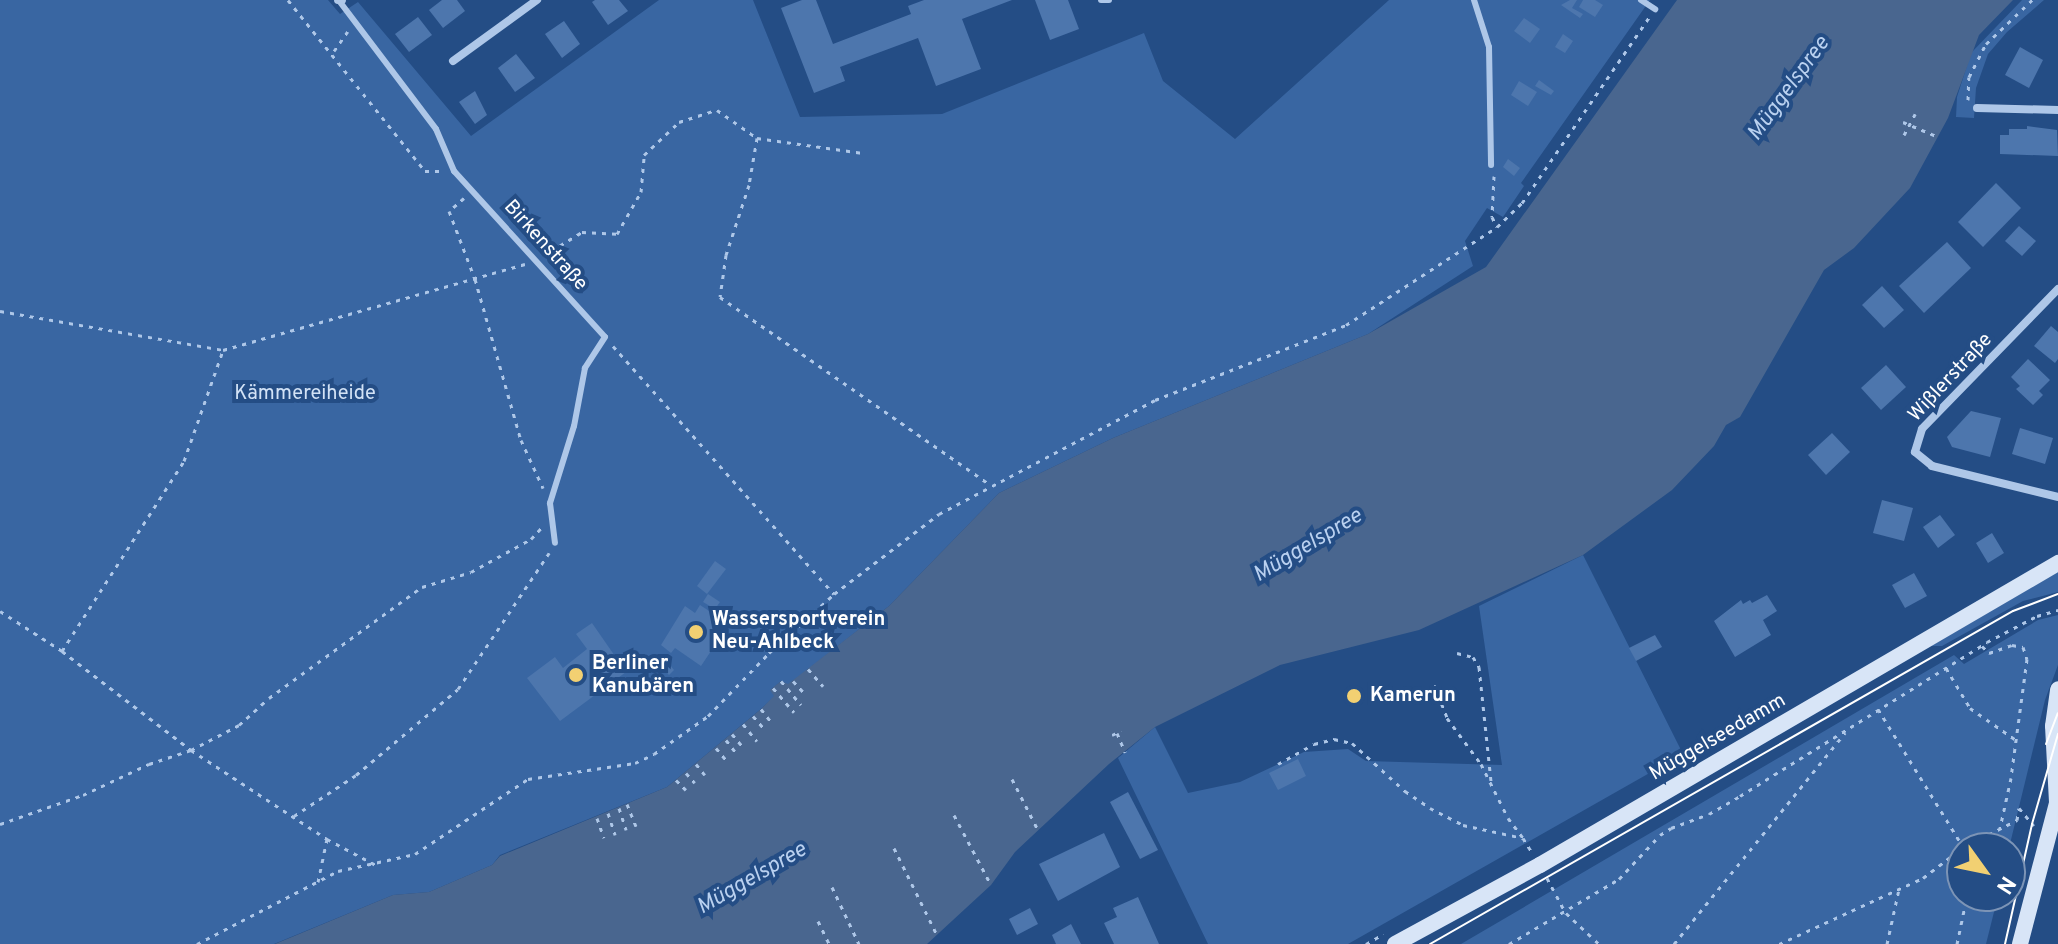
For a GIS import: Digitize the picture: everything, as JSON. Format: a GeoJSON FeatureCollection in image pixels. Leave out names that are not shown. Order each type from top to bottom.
{"type":"FeatureCollection","features":[{"type":"Feature","properties":{"kind":"main road","name":"Müggelseedamm"},"geometry":{"type":"LineString","coordinates":[[1395,944],[1540,865],[2058,563]]}},
{"type":"Feature","properties":{"kind":"main road"},"geometry":{"type":"LineString","coordinates":[[2020,944],[2057,800],[2053,726],[2058,689]]}},
{"type":"Feature","properties":{"kind":"street"},"geometry":{"type":"LineString","coordinates":[[453,61],[537,0]]}},
{"type":"Feature","properties":{"kind":"street"},"geometry":{"type":"LineString","coordinates":[[1977,108],[2058,110]]}},
{"type":"Feature","properties":{"kind":"street","name":"Wißlerstraße"},"geometry":{"type":"LineString","coordinates":[[2058,289],[1922,429],[1915,452],[1932,466],[2058,497]]}},
{"type":"Feature","properties":{"kind":"lane"},"geometry":{"type":"LineString","coordinates":[[1101,0],[1109,0]]}},
{"type":"Feature","properties":{"kind":"lane"},"geometry":{"type":"LineString","coordinates":[[1474,0],[1489,47],[1491,165]]}},
{"type":"Feature","properties":{"kind":"lane"},"geometry":{"type":"LineString","coordinates":[[1641,0],[1655,9]]}},
{"type":"Feature","properties":{"kind":"lane","name":"Birkenstraße"},"geometry":{"type":"LineString","coordinates":[[340,1],[436,129],[454,171],[605,337]]}},
{"type":"Feature","properties":{"kind":"lane"},"geometry":{"type":"LineString","coordinates":[[555,543],[550,503],[574,426],[585,368],[605,337]]}},
{"type":"Feature","properties":{"kind":"path"},"geometry":{"type":"LineString","coordinates":[[288,0],[425,171],[454,171]]}},
{"type":"Feature","properties":{"kind":"path"},"geometry":{"type":"LineString","coordinates":[[1977,108],[1966,98],[1969,77],[1980,55],[1986,44],[2032,0]]}},
{"type":"Feature","properties":{"kind":"path"},"geometry":{"type":"LineString","coordinates":[[197,944],[338,871],[415,854],[528,779],[635,763],[654,754],[708,716],[769,653],[834,594],[939,514],[1155,400],[1346,325],[1497,227],[1522,203],[1655,9]]}},
{"type":"Feature","properties":{"kind":"path"},"geometry":{"type":"LineString","coordinates":[[333,53],[355,22]]}},
{"type":"Feature","properties":{"kind":"path"},"geometry":{"type":"LineString","coordinates":[[0,311],[223,350],[537,260],[582,232],[617,234],[641,192],[644,155],[679,122],[717,110],[757,138],[863,153]]}},
{"type":"Feature","properties":{"kind":"path"},"geometry":{"type":"LineString","coordinates":[[1904,135],[1915,114]]}},
{"type":"Feature","properties":{"kind":"path"},"geometry":{"type":"LineString","coordinates":[[1903,122],[1939,137]]}},
{"type":"Feature","properties":{"kind":"path"},"geometry":{"type":"LineString","coordinates":[[757,138],[749,185],[726,255],[720,297],[991,485]]}},
{"type":"Feature","properties":{"kind":"path"},"geometry":{"type":"LineString","coordinates":[[1491,165],[1492,217],[1497,227]]}},
{"type":"Feature","properties":{"kind":"path"},"geometry":{"type":"LineString","coordinates":[[472,190],[449,211],[475,279],[521,440],[550,503]]}},
{"type":"Feature","properties":{"kind":"path"},"geometry":{"type":"LineString","coordinates":[[605,337],[834,594]]}},
{"type":"Feature","properties":{"kind":"path"},"geometry":{"type":"LineString","coordinates":[[62,651],[184,461],[223,350]]}},
{"type":"Feature","properties":{"kind":"path"},"geometry":{"type":"LineString","coordinates":[[0,824],[83,795],[149,764],[191,750],[239,725],[269,698],[422,587],[471,572],[531,539],[541,528],[553,526]]}},
{"type":"Feature","properties":{"kind":"path"},"geometry":{"type":"LineString","coordinates":[[294,816],[356,775],[458,689],[555,543]]}},
{"type":"Feature","properties":{"kind":"path"},"geometry":{"type":"LineString","coordinates":[[1509,944],[1619,879],[1660,835],[1709,814],[1982,646],[2037,616],[2058,610]]}},
{"type":"Feature","properties":{"kind":"path"},"geometry":{"type":"LineString","coordinates":[[0,611],[62,651],[191,750],[327,839],[376,865]]}},
{"type":"Feature","properties":{"kind":"path"},"geometry":{"type":"LineString","coordinates":[[1982,646],[1989,653],[2012,645],[2023,647],[2027,659],[2000,828]]}},
{"type":"Feature","properties":{"kind":"path"},"geometry":{"type":"LineString","coordinates":[[1457,653],[1473,657],[1479,667],[1491,785]]}},
{"type":"Feature","properties":{"kind":"path"},"geometry":{"type":"LineString","coordinates":[[1946,668],[1970,708],[2016,740]]}},
{"type":"Feature","properties":{"kind":"path"},"geometry":{"type":"LineString","coordinates":[[808,669],[823,686]]}},
{"type":"Feature","properties":{"kind":"path"},"geometry":{"type":"LineString","coordinates":[[781,681],[801,705]]}},
{"type":"Feature","properties":{"kind":"path"},"geometry":{"type":"LineString","coordinates":[[793,681],[806,695]]}},
{"type":"Feature","properties":{"kind":"path"},"geometry":{"type":"LineString","coordinates":[[1434,685],[1447,718],[1540,865]]}},
{"type":"Feature","properties":{"kind":"path"},"geometry":{"type":"LineString","coordinates":[[773,688],[794,712]]}},
{"type":"Feature","properties":{"kind":"path"},"geometry":{"type":"LineString","coordinates":[[761,709],[772,723]]}},
{"type":"Feature","properties":{"kind":"path"},"geometry":{"type":"LineString","coordinates":[[1878,709],[1953,832]]}},
{"type":"Feature","properties":{"kind":"path"},"geometry":{"type":"LineString","coordinates":[[753,716],[765,730]]}},
{"type":"Feature","properties":{"kind":"path"},"geometry":{"type":"LineString","coordinates":[[743,724],[757,741]]}},
{"type":"Feature","properties":{"kind":"path"},"geometry":{"type":"LineString","coordinates":[[1117,733],[1125,752]]}},
{"type":"Feature","properties":{"kind":"path"},"geometry":{"type":"LineString","coordinates":[[1674,944],[1845,733]]}},
{"type":"Feature","properties":{"kind":"path"},"geometry":{"type":"LineString","coordinates":[[732,734],[743,747]]}},
{"type":"Feature","properties":{"kind":"path"},"geometry":{"type":"LineString","coordinates":[[1278,764],[1314,744],[1334,739],[1352,743],[1405,791],[1430,808],[1463,825],[1523,838]]}},
{"type":"Feature","properties":{"kind":"path"},"geometry":{"type":"LineString","coordinates":[[726,740],[737,754]]}},
{"type":"Feature","properties":{"kind":"path"},"geometry":{"type":"LineString","coordinates":[[716,748],[726,760]]}},
{"type":"Feature","properties":{"kind":"path"},"geometry":{"type":"LineString","coordinates":[[696,764],[705,775]]}},
{"type":"Feature","properties":{"kind":"path"},"geometry":{"type":"LineString","coordinates":[[686,773],[695,783]]}},
{"type":"Feature","properties":{"kind":"path"},"geometry":{"type":"LineString","coordinates":[[1012,779],[1038,830]]}},
{"type":"Feature","properties":{"kind":"path"},"geometry":{"type":"LineString","coordinates":[[676,780],[686,790]]}},
{"type":"Feature","properties":{"kind":"path"},"geometry":{"type":"LineString","coordinates":[[627,804],[636,826]]}},
{"type":"Feature","properties":{"kind":"path"},"geometry":{"type":"LineString","coordinates":[[619,808],[626,830]]}},
{"type":"Feature","properties":{"kind":"path"},"geometry":{"type":"LineString","coordinates":[[1991,832],[2017,820],[2019,808],[2036,829],[2038,820],[2051,824]]}},
{"type":"Feature","properties":{"kind":"path"},"geometry":{"type":"LineString","coordinates":[[608,813],[615,835]]}},
{"type":"Feature","properties":{"kind":"path"},"geometry":{"type":"LineString","coordinates":[[954,815],[991,885]]}},
{"type":"Feature","properties":{"kind":"path"},"geometry":{"type":"LineString","coordinates":[[597,818],[604,838]]}},
{"type":"Feature","properties":{"kind":"path"},"geometry":{"type":"LineString","coordinates":[[318,882],[327,839]]}},
{"type":"Feature","properties":{"kind":"path"},"geometry":{"type":"LineString","coordinates":[[894,848],[937,935]]}},
{"type":"Feature","properties":{"kind":"path"},"geometry":{"type":"LineString","coordinates":[[1779,944],[1923,878],[1946,861]]}},
{"type":"Feature","properties":{"kind":"path"},"geometry":{"type":"LineString","coordinates":[[832,887],[859,944]]}},
{"type":"Feature","properties":{"kind":"path"},"geometry":{"type":"LineString","coordinates":[[1887,944],[1899,887]]}},
{"type":"Feature","properties":{"kind":"path"},"geometry":{"type":"LineString","coordinates":[[1553,889],[1566,913],[1599,944]]}},
{"type":"Feature","properties":{"kind":"path"},"geometry":{"type":"LineString","coordinates":[[1957,944],[1964,912]]}},
{"type":"Feature","properties":{"kind":"path"},"geometry":{"type":"LineString","coordinates":[[818,921],[829,944]]}},
{"type":"Feature","properties":{"kind":"green space","name":"Kämmereiheide"},"geometry":{"type":"Polygon","coordinates":[[[0,0],[328,0],[340,14],[358,2],[471,136],[659,0],[753,0],[800,117],[942,114],[1144,33],[1163,81],[1235,139],[1389,0],[1650,0],[1521,183],[1524,186],[1503,217],[1487,208],[1465,241],[1473,266],[1368,334],[1113,438],[999,493],[889,606],[788,685],[781,681],[771,690],[775,696],[667,787],[500,855],[492,865],[429,892],[393,895],[274,944],[0,944],[0,0]]]}},
{"type":"Feature","properties":{"kind":"green space"},"geometry":{"type":"Polygon","coordinates":[[[2022,0],[2044,0],[2007,32],[1988,54],[1976,88],[1974,118],[1956,117],[1957,97],[1971,53],[2022,0]]]}},
{"type":"Feature","properties":{"kind":"green space"},"geometry":{"type":"Polygon","coordinates":[[[1583,555],[1683,754],[1348,944],[1208,944],[1118,758],[1155,727],[1188,793],[1240,782],[1304,752],[1348,749],[1366,761],[1502,765],[1479,606],[1583,555]]]}},
{"type":"Feature","properties":{"kind":"green space"},"geometry":{"type":"Polygon","coordinates":[[[2058,572],[2058,592],[2023,601],[1942,646],[1931,646],[2058,572]]]}},
{"type":"Feature","properties":{"kind":"green space"},"geometry":{"type":"Polygon","coordinates":[[[2058,615],[2058,665],[2045,700],[2013,832],[1946,832],[1946,912],[1994,912],[1986,944],[1461,944],[1954,655],[1964,664],[2038,620],[2058,615]]]}},
{"type":"Feature","properties":{"kind":"water","name":"Müggelspree"},"geometry":{"type":"Polygon","coordinates":[[[1677,0],[2013,0],[1979,35],[1948,118],[1910,188],[1854,248],[1824,270],[1740,417],[1726,425],[1714,446],[1672,490],[1583,555],[1419,630],[1280,665],[1155,727],[1109,764],[1015,852],[991,885],[927,944],[275,944],[393,895],[429,892],[492,865],[500,856],[667,787],[761,709],[774,696],[770,690],[781,681],[788,684],[889,606],[999,493],[1113,438],[1368,334],[1486,267],[1677,0]]]}},
{"type":"Feature","properties":{"kind":"building"},"geometry":{"type":"Polygon","coordinates":[[[442,0],[457,0],[465,11],[443,28],[429,10],[442,0]]]}},
{"type":"Feature","properties":{"kind":"building"},"geometry":{"type":"Polygon","coordinates":[[[619,0],[628,11],[608,25],[592,2],[619,0]]]}},
{"type":"Feature","properties":{"kind":"building"},"geometry":{"type":"Polygon","coordinates":[[[802,0],[816,0],[833,44],[911,14],[908,6],[924,0],[1012,0],[962,19],[981,69],[936,86],[918,38],[840,67],[845,81],[814,93],[781,8],[802,0]]]}},
{"type":"Feature","properties":{"kind":"building"},"geometry":{"type":"Polygon","coordinates":[[[1035,0],[1068,0],[1079,29],[1050,40],[1035,0]]]}},
{"type":"Feature","properties":{"kind":"building"},"geometry":{"type":"Polygon","coordinates":[[[1577,0],[1572,8],[1583,14],[1580,18],[1561,5],[1577,0]]]}},
{"type":"Feature","properties":{"kind":"building"},"geometry":{"type":"Polygon","coordinates":[[[1583,0],[1595,0],[1603,5],[1595,17],[1579,7],[1583,0]]]}},
{"type":"Feature","properties":{"kind":"building"},"geometry":{"type":"Polygon","coordinates":[[[418,17],[432,35],[409,52],[395,34],[418,17]]]}},
{"type":"Feature","properties":{"kind":"building"},"geometry":{"type":"Polygon","coordinates":[[[1524,18],[1540,29],[1530,43],[1514,31],[1524,18]]]}},
{"type":"Feature","properties":{"kind":"building"},"geometry":{"type":"Polygon","coordinates":[[[564,21],[580,44],[562,58],[545,34],[564,21]]]}},
{"type":"Feature","properties":{"kind":"building"},"geometry":{"type":"Polygon","coordinates":[[[1563,34],[1573,41],[1565,53],[1555,47],[1563,34]]]}},
{"type":"Feature","properties":{"kind":"building"},"geometry":{"type":"Polygon","coordinates":[[[2020,47],[2043,60],[2029,88],[2005,75],[2020,47]]]}},
{"type":"Feature","properties":{"kind":"building"},"geometry":{"type":"Polygon","coordinates":[[[516,54],[535,78],[515,92],[498,68],[516,54]]]}},
{"type":"Feature","properties":{"kind":"building"},"geometry":{"type":"Polygon","coordinates":[[[1539,80],[1554,91],[1551,95],[1535,86],[1539,80]]]}},
{"type":"Feature","properties":{"kind":"building"},"geometry":{"type":"Polygon","coordinates":[[[1519,81],[1537,92],[1528,106],[1511,95],[1519,81]]]}},
{"type":"Feature","properties":{"kind":"building"},"geometry":{"type":"Polygon","coordinates":[[[475,91],[487,115],[475,124],[459,102],[475,91]]]}},
{"type":"Feature","properties":{"kind":"building"},"geometry":{"type":"Polygon","coordinates":[[[2027,126],[2057,130],[2058,156],[2000,154],[2000,135],[2009,135],[2009,129],[2027,129],[2027,126]]]}},
{"type":"Feature","properties":{"kind":"building"},"geometry":{"type":"Polygon","coordinates":[[[1508,159],[1520,168],[1514,176],[1503,167],[1508,159]]]}},
{"type":"Feature","properties":{"kind":"building"},"geometry":{"type":"Polygon","coordinates":[[[1996,183],[2021,208],[1983,247],[1958,222],[1996,183]]]}},
{"type":"Feature","properties":{"kind":"building"},"geometry":{"type":"Polygon","coordinates":[[[2019,226],[2036,241],[2022,256],[2005,241],[2019,226]]]}},
{"type":"Feature","properties":{"kind":"building"},"geometry":{"type":"Polygon","coordinates":[[[1947,242],[1971,268],[1924,313],[1899,286],[1947,242]]]}},
{"type":"Feature","properties":{"kind":"building"},"geometry":{"type":"Polygon","coordinates":[[[1882,286],[1904,310],[1884,328],[1862,305],[1882,286]]]}},
{"type":"Feature","properties":{"kind":"building"},"geometry":{"type":"Polygon","coordinates":[[[2051,326],[2058,332],[2058,359],[2055,363],[2034,346],[2051,326]]]}},
{"type":"Feature","properties":{"kind":"building"},"geometry":{"type":"Polygon","coordinates":[[[2028,359],[2050,380],[2039,391],[2043,395],[2033,405],[2016,389],[2020,386],[2011,377],[2028,359]]]}},
{"type":"Feature","properties":{"kind":"building"},"geometry":{"type":"Polygon","coordinates":[[[1886,365],[1906,387],[1881,410],[1861,388],[1886,365]]]}},
{"type":"Feature","properties":{"kind":"building"},"geometry":{"type":"Polygon","coordinates":[[[1971,411],[2001,418],[1990,457],[1952,447],[1947,437],[1971,411]]]}},
{"type":"Feature","properties":{"kind":"building"},"geometry":{"type":"Polygon","coordinates":[[[2020,428],[2053,438],[2045,464],[2012,454],[2020,428]]]}},
{"type":"Feature","properties":{"kind":"building"},"geometry":{"type":"Polygon","coordinates":[[[1832,433],[1850,452],[1826,475],[1808,455],[1832,433]]]}},
{"type":"Feature","properties":{"kind":"building"},"geometry":{"type":"Polygon","coordinates":[[[1882,500],[1913,508],[1904,541],[1873,533],[1882,500]]]}},
{"type":"Feature","properties":{"kind":"building"},"geometry":{"type":"Polygon","coordinates":[[[1940,515],[1955,535],[1938,548],[1923,527],[1940,515]]]}},
{"type":"Feature","properties":{"kind":"building"},"geometry":{"type":"Polygon","coordinates":[[[1992,533],[2004,553],[1988,563],[1976,543],[1992,533]]]}},
{"type":"Feature","properties":{"kind":"building"},"geometry":{"type":"Polygon","coordinates":[[[715,561],[726,569],[707,594],[697,586],[715,561]]]}},
{"type":"Feature","properties":{"kind":"building"},"geometry":{"type":"Polygon","coordinates":[[[1914,573],[1927,596],[1905,608],[1892,585],[1914,573]]]}},
{"type":"Feature","properties":{"kind":"building"},"geometry":{"type":"Polygon","coordinates":[[[708,594],[720,602],[715,609],[703,602],[708,594]]]}},
{"type":"Feature","properties":{"kind":"building"},"geometry":{"type":"Polygon","coordinates":[[[1767,595],[1777,611],[1763,620],[1771,635],[1735,657],[1714,621],[1741,600],[1743,604],[1750,600],[1752,603],[1767,595]]]}},
{"type":"Feature","properties":{"kind":"building","name":"Wassersportverein Neu-Ahlbeck"},"geometry":{"type":"Polygon","coordinates":[[[700,605],[729,624],[701,666],[675,648],[671,653],[661,645],[685,606],[695,613],[700,605]]]}},
{"type":"Feature","properties":{"kind":"building","name":"Berliner Kanubären"},"geometry":{"type":"Polygon","coordinates":[[[592,623],[626,672],[560,721],[527,678],[555,657],[563,668],[587,649],[576,634],[592,623]]]}},
{"type":"Feature","properties":{"kind":"building"},"geometry":{"type":"Polygon","coordinates":[[[1655,635],[1662,647],[1636,661],[1629,648],[1655,635]]]}},
{"type":"Feature","properties":{"kind":"building"},"geometry":{"type":"Polygon","coordinates":[[[662,655],[674,670],[669,675],[656,660],[662,655]]]}},
{"type":"Feature","properties":{"kind":"building"},"geometry":{"type":"Polygon","coordinates":[[[1298,759],[1306,776],[1278,790],[1269,773],[1298,759]]]}},
{"type":"Feature","properties":{"kind":"building"},"geometry":{"type":"Polygon","coordinates":[[[1128,792],[1158,850],[1140,859],[1110,802],[1128,792]]]}},
{"type":"Feature","properties":{"kind":"building"},"geometry":{"type":"Polygon","coordinates":[[[1104,833],[1120,867],[1058,901],[1039,864],[1104,833]]]}},
{"type":"Feature","properties":{"kind":"building"},"geometry":{"type":"Polygon","coordinates":[[[1138,897],[1159,944],[1114,944],[1104,923],[1117,917],[1113,908],[1138,897]]]}},
{"type":"Feature","properties":{"kind":"building"},"geometry":{"type":"Polygon","coordinates":[[[1030,908],[1038,924],[1017,935],[1009,919],[1030,908]]]}},
{"type":"Feature","properties":{"kind":"building"},"geometry":{"type":"Polygon","coordinates":[[[1071,924],[1081,944],[1056,944],[1052,935],[1071,924]]]}},
{"type":"Feature","properties":{"kind":"tram line"},"geometry":{"type":"LineString","coordinates":[[1430,944],[2013,611],[2058,594]]}},
{"type":"Feature","properties":{"kind":"tram line"},"geometry":{"type":"LineString","coordinates":[[2046,744],[2058,713]]}},
{"type":"Feature","properties":{"kind":"tram line"},"geometry":{"type":"LineString","coordinates":[[2005,944],[2032,824],[2058,734]]}},
{"type":"Feature","properties":{"kind":"place","name":"Wassersportverein Neu-Ahlbeck"},"geometry":{"type":"Point","coordinates":[696,632]}},
{"type":"Feature","properties":{"kind":"place","name":"Berliner Kanubären"},"geometry":{"type":"Point","coordinates":[576,675]}},
{"type":"Feature","properties":{"kind":"place","name":"Kamerun"},"geometry":{"type":"Point","coordinates":[1354,696]}}]}
